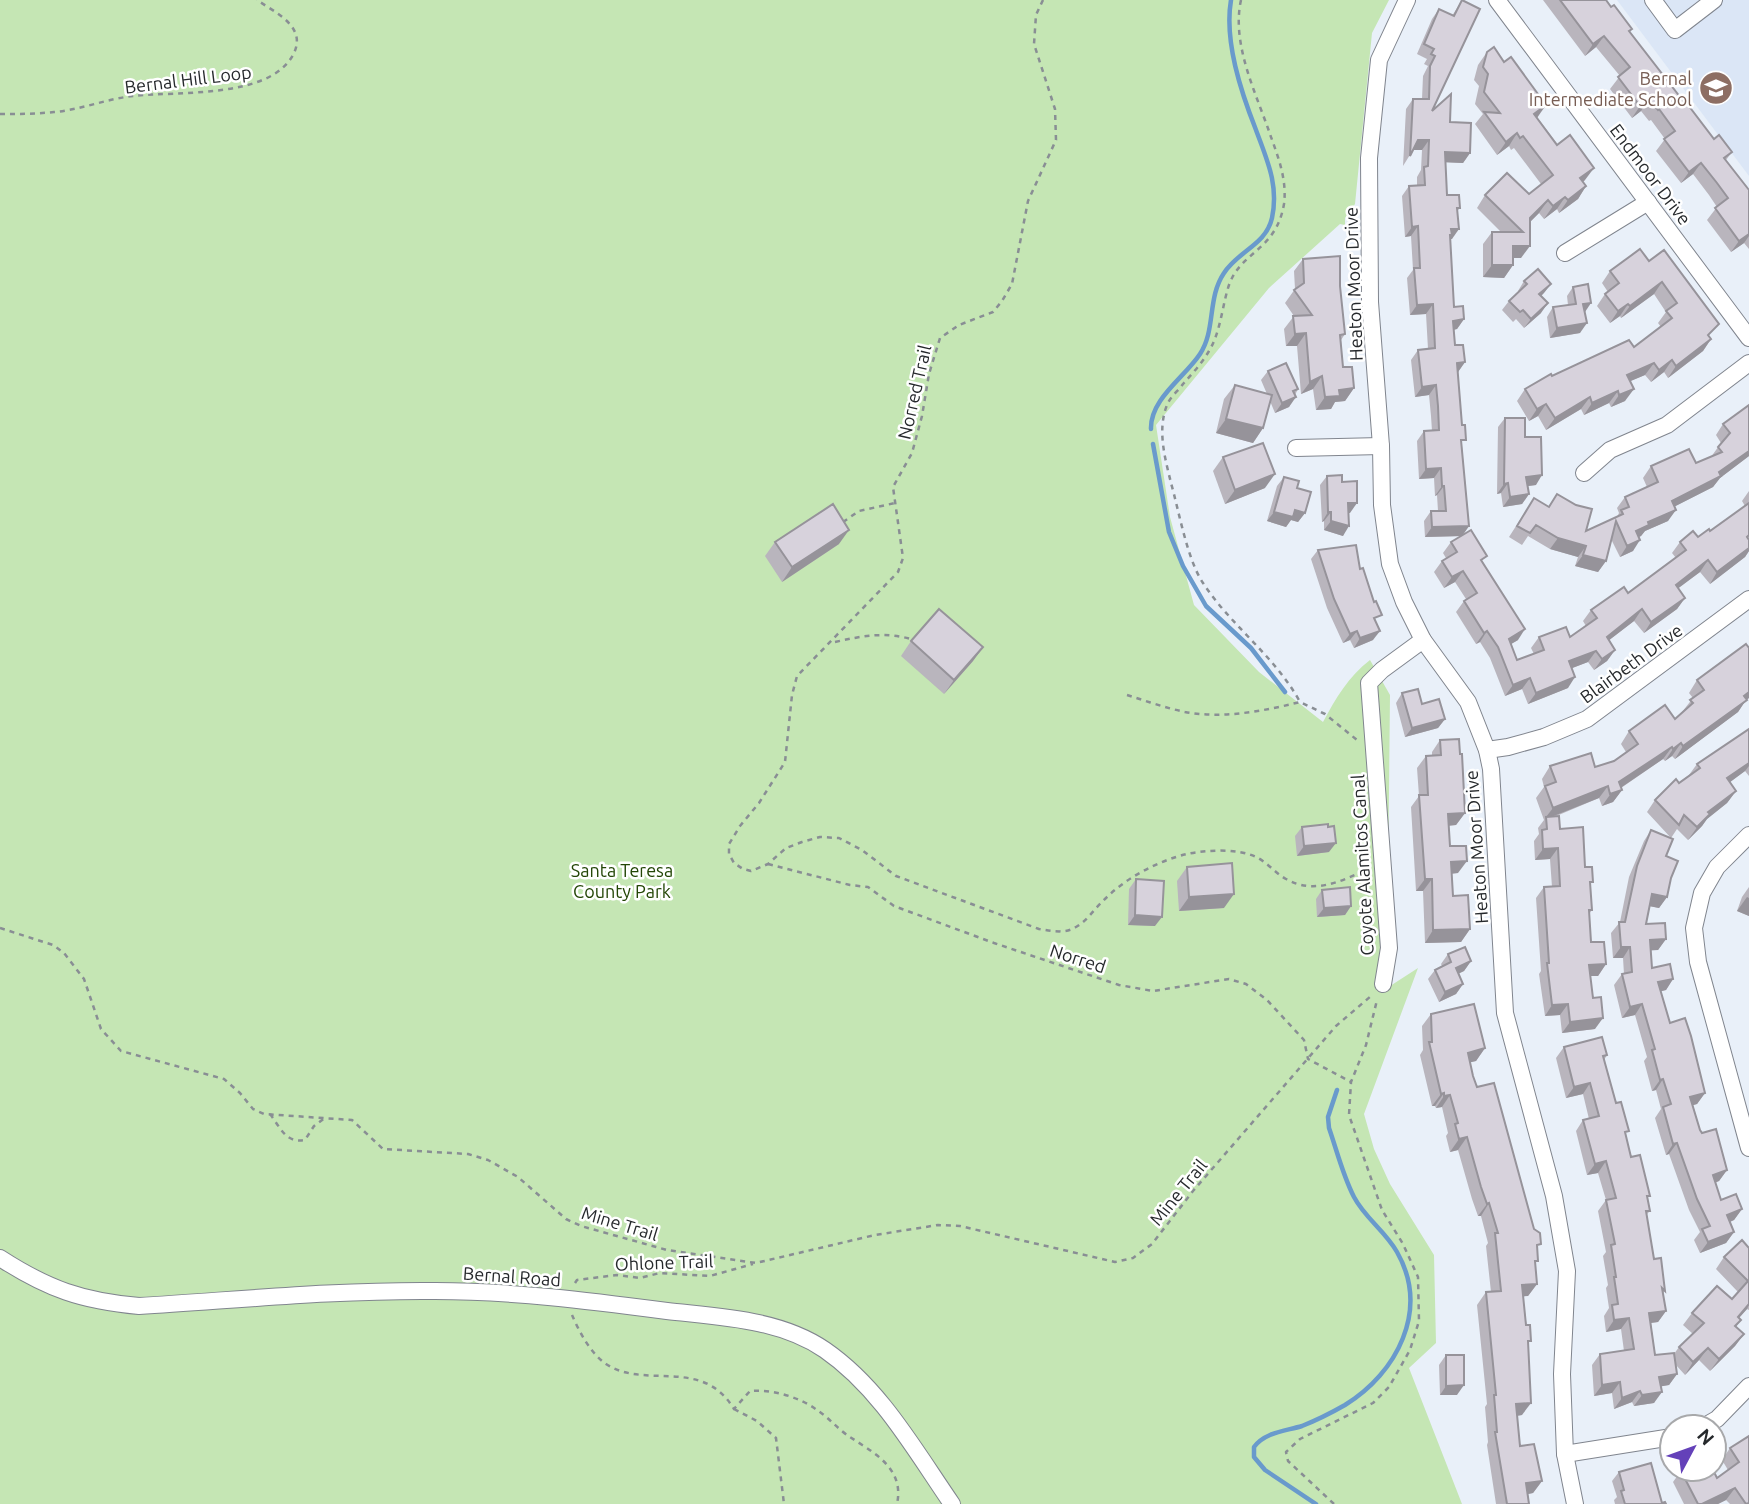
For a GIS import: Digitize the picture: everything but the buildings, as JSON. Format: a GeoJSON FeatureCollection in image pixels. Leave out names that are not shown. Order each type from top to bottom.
{"type":"FeatureCollection","features":[{"type":"Feature","properties":{"kind":"street","name":"Heaton Moor Drive"},"geometry":{"type":"LineString","coordinates":[[1407,0],[1379,60],[1369,158],[1370,302],[1381,446],[1382,505],[1390,564],[1404,602],[1423,639],[1468,702],[1487,750],[1491,769],[1505,1013],[1554,1196],[1567,1271],[1562,1374],[1565,1454],[1576,1504]]}},
{"type":"Feature","properties":{"kind":"street","name":"Endmoor Drive"},"geometry":{"type":"LineString","coordinates":[[1497,0],[1749,338]]}},
{"type":"Feature","properties":{"kind":"street"},"geometry":{"type":"LineString","coordinates":[[1653,0],[1675,30],[1714,0]]}},
{"type":"Feature","properties":{"kind":"street"},"geometry":{"type":"LineString","coordinates":[[1565,253],[1648,202]]}},
{"type":"Feature","properties":{"kind":"street"},"geometry":{"type":"LineString","coordinates":[[1584,473],[1610,450],[1667,425],[1749,363]]}},
{"type":"Feature","properties":{"kind":"street"},"geometry":{"type":"LineString","coordinates":[[1296,448],[1381,446]]}},
{"type":"Feature","properties":{"kind":"street","name":"Blairbeth Drive"},"geometry":{"type":"LineString","coordinates":[[1487,750],[1544,737],[1587,719],[1749,599]]}},
{"type":"Feature","properties":{"kind":"street","name":"Coyote Alamitos Canal"},"geometry":{"type":"LineString","coordinates":[[1383,984],[1389,948],[1370,682],[1423,639]]}},
{"type":"Feature","properties":{"kind":"street"},"geometry":{"type":"LineString","coordinates":[[1749,835],[1717,867],[1702,893],[1695,928],[1698,962],[1749,1148]]}},
{"type":"Feature","properties":{"kind":"street","name":"Bernal Road"},"geometry":{"type":"LineString","coordinates":[[0,1258],[52,1287],[76,1297],[104,1303],[139,1306],[373,1291],[513,1293],[722,1317],[776,1327],[823,1348],[864,1382],[887,1410],[952,1504]]}},
{"type":"Feature","properties":{"kind":"street"},"geometry":{"type":"LineString","coordinates":[[1723,1413],[1749,1386]]}},
{"type":"Feature","properties":{"kind":"street"},"geometry":{"type":"LineString","coordinates":[[1565,1454],[1658,1439]]}},
{"type":"Feature","properties":{"kind":"path","name":"Bernal Hill Loop"},"geometry":{"type":"LineString","coordinates":[[0,114],[54,112],[131,97],[230,89],[263,82],[289,63],[298,47],[298,39],[288,21],[257,0]]}},
{"type":"Feature","properties":{"kind":"path","name":"Norred Trail"},"geometry":{"type":"LineString","coordinates":[[768,864],[751,871],[743,869],[734,863],[729,854],[729,844],[785,762],[792,695],[797,676],[898,572],[903,558],[893,486],[912,453],[929,374],[940,338],[959,325],[993,312],[1012,284],[1028,201],[1056,140],[1055,109],[1034,44],[1036,16],[1043,0]]}},
{"type":"Feature","properties":{"kind":"path"},"geometry":{"type":"LineString","coordinates":[[1241,0],[1237,17],[1243,54],[1281,164],[1285,194],[1283,207],[1279,226],[1269,240],[1237,270],[1230,283],[1211,348],[1167,404],[1163,425],[1163,451],[1187,542],[1201,581],[1221,608],[1290,684],[1300,702],[1325,714],[1367,749],[1374,748]]}},
{"type":"Feature","properties":{"kind":"path"},"geometry":{"type":"LineString","coordinates":[[841,523],[859,511],[895,503]]}},
{"type":"Feature","properties":{"kind":"path"},"geometry":{"type":"LineString","coordinates":[[831,643],[877,634],[914,640]]}},
{"type":"Feature","properties":{"kind":"path"},"geometry":{"type":"LineString","coordinates":[[1127,695],[1186,712],[1226,714],[1269,710],[1300,702]]}},
{"type":"Feature","properties":{"kind":"path"},"geometry":{"type":"LineString","coordinates":[[768,864],[786,848],[802,842],[820,837],[839,838],[862,850],[896,876],[1039,929],[1060,932],[1075,928],[1121,885],[1165,861],[1188,854],[1236,851],[1257,857],[1286,879],[1315,887],[1337,884],[1384,862]]}},
{"type":"Feature","properties":{"kind":"path","name":"Norred"},"geometry":{"type":"LineString","coordinates":[[768,864],[868,887],[894,906],[1119,985],[1153,991],[1229,979],[1246,984],[1266,1000],[1304,1040],[1308,1059]]}},
{"type":"Feature","properties":{"kind":"path"},"geometry":{"type":"LineString","coordinates":[[0,928],[53,945],[64,953],[84,979],[100,1029],[121,1051],[224,1079],[253,1109],[270,1114],[286,1137],[292,1141],[305,1140],[314,1126],[326,1117]]}},
{"type":"Feature","properties":{"kind":"path"},"geometry":{"type":"LineString","coordinates":[[1334,1504],[1288,1461],[1286,1452],[1300,1439],[1373,1403],[1389,1387],[1410,1350],[1419,1321],[1418,1277],[1403,1244],[1382,1210],[1349,1115],[1351,1082],[1366,1045],[1373,1008],[1383,984]]}},
{"type":"Feature","properties":{"kind":"path","name":"Mine Trail"},"geometry":{"type":"LineString","coordinates":[[270,1114],[352,1120],[383,1149],[468,1154],[488,1160],[519,1177],[566,1219],[581,1226],[667,1250],[756,1263],[875,1234],[938,1225],[960,1226],[1115,1262],[1133,1258],[1152,1244],[1193,1191],[1336,1026],[1383,984]]}},
{"type":"Feature","properties":{"kind":"path"},"geometry":{"type":"LineString","coordinates":[[1308,1059],[1351,1082]]}},
{"type":"Feature","properties":{"kind":"path","name":"Ohlone Trail"},"geometry":{"type":"LineString","coordinates":[[574,1285],[577,1280],[617,1275],[640,1278],[660,1273],[710,1276],[756,1263]]}},
{"type":"Feature","properties":{"kind":"path"},"geometry":{"type":"LineString","coordinates":[[571,1311],[578,1329],[606,1364],[637,1374],[673,1374],[714,1386],[725,1395],[734,1409],[757,1421],[776,1438],[784,1504]]}},
{"type":"Feature","properties":{"kind":"path"},"geometry":{"type":"LineString","coordinates":[[734,1409],[750,1391],[761,1390],[781,1394],[816,1408],[844,1433],[886,1462],[895,1474],[898,1485],[897,1504]]}},
{"type":"Feature","properties":{"kind":"shaded area","name":"Bernal Intermediate School"},"geometry":{"type":"Polygon","coordinates":[[[1617,0],[1749,0],[1749,176],[1617,0]]]}},
{"type":"Feature","properties":{"kind":"green space","name":"Santa Teresa County Park"},"geometry":{"type":"Polygon","coordinates":[[[0,0],[1389,0],[1372,33],[1355,204],[1345,218],[1345,225],[1340,224],[1269,288],[1156,425],[1170,517],[1194,605],[1259,672],[1323,722],[1349,681],[1370,660],[1390,695],[1387,988],[1418,968],[1364,1114],[1374,1149],[1390,1184],[1434,1255],[1436,1343],[1409,1368],[1462,1504],[0,1504],[0,0]]]}},
{"type":"Feature","properties":{"kind":"waterway","name":"Coyote Alamitos Canal"},"geometry":{"type":"LineString","coordinates":[[1151,429],[1152,418],[1162,398],[1194,363],[1205,345],[1215,293],[1224,273],[1264,235],[1272,218],[1274,195],[1271,173],[1235,66],[1229,16],[1231,0]]}},
{"type":"Feature","properties":{"kind":"waterway","name":"Coyote Alamitos Canal"},"geometry":{"type":"LineString","coordinates":[[1153,444],[1169,532],[1183,566],[1206,606],[1251,648],[1285,692]]}},
{"type":"Feature","properties":{"kind":"waterway","name":"Coyote Alamitos Canal"},"geometry":{"type":"LineString","coordinates":[[1316,1504],[1265,1470],[1254,1457],[1254,1447],[1270,1435],[1302,1426],[1329,1414],[1364,1392],[1393,1358],[1409,1317],[1410,1296],[1406,1274],[1397,1252],[1359,1205],[1350,1189],[1329,1128],[1328,1117],[1337,1090]]}},
{"type":"Feature","properties":{"kind":"place","name":"Bernal Intermediate School"},"geometry":{"type":"Point","coordinates":[1716,88]}}]}
